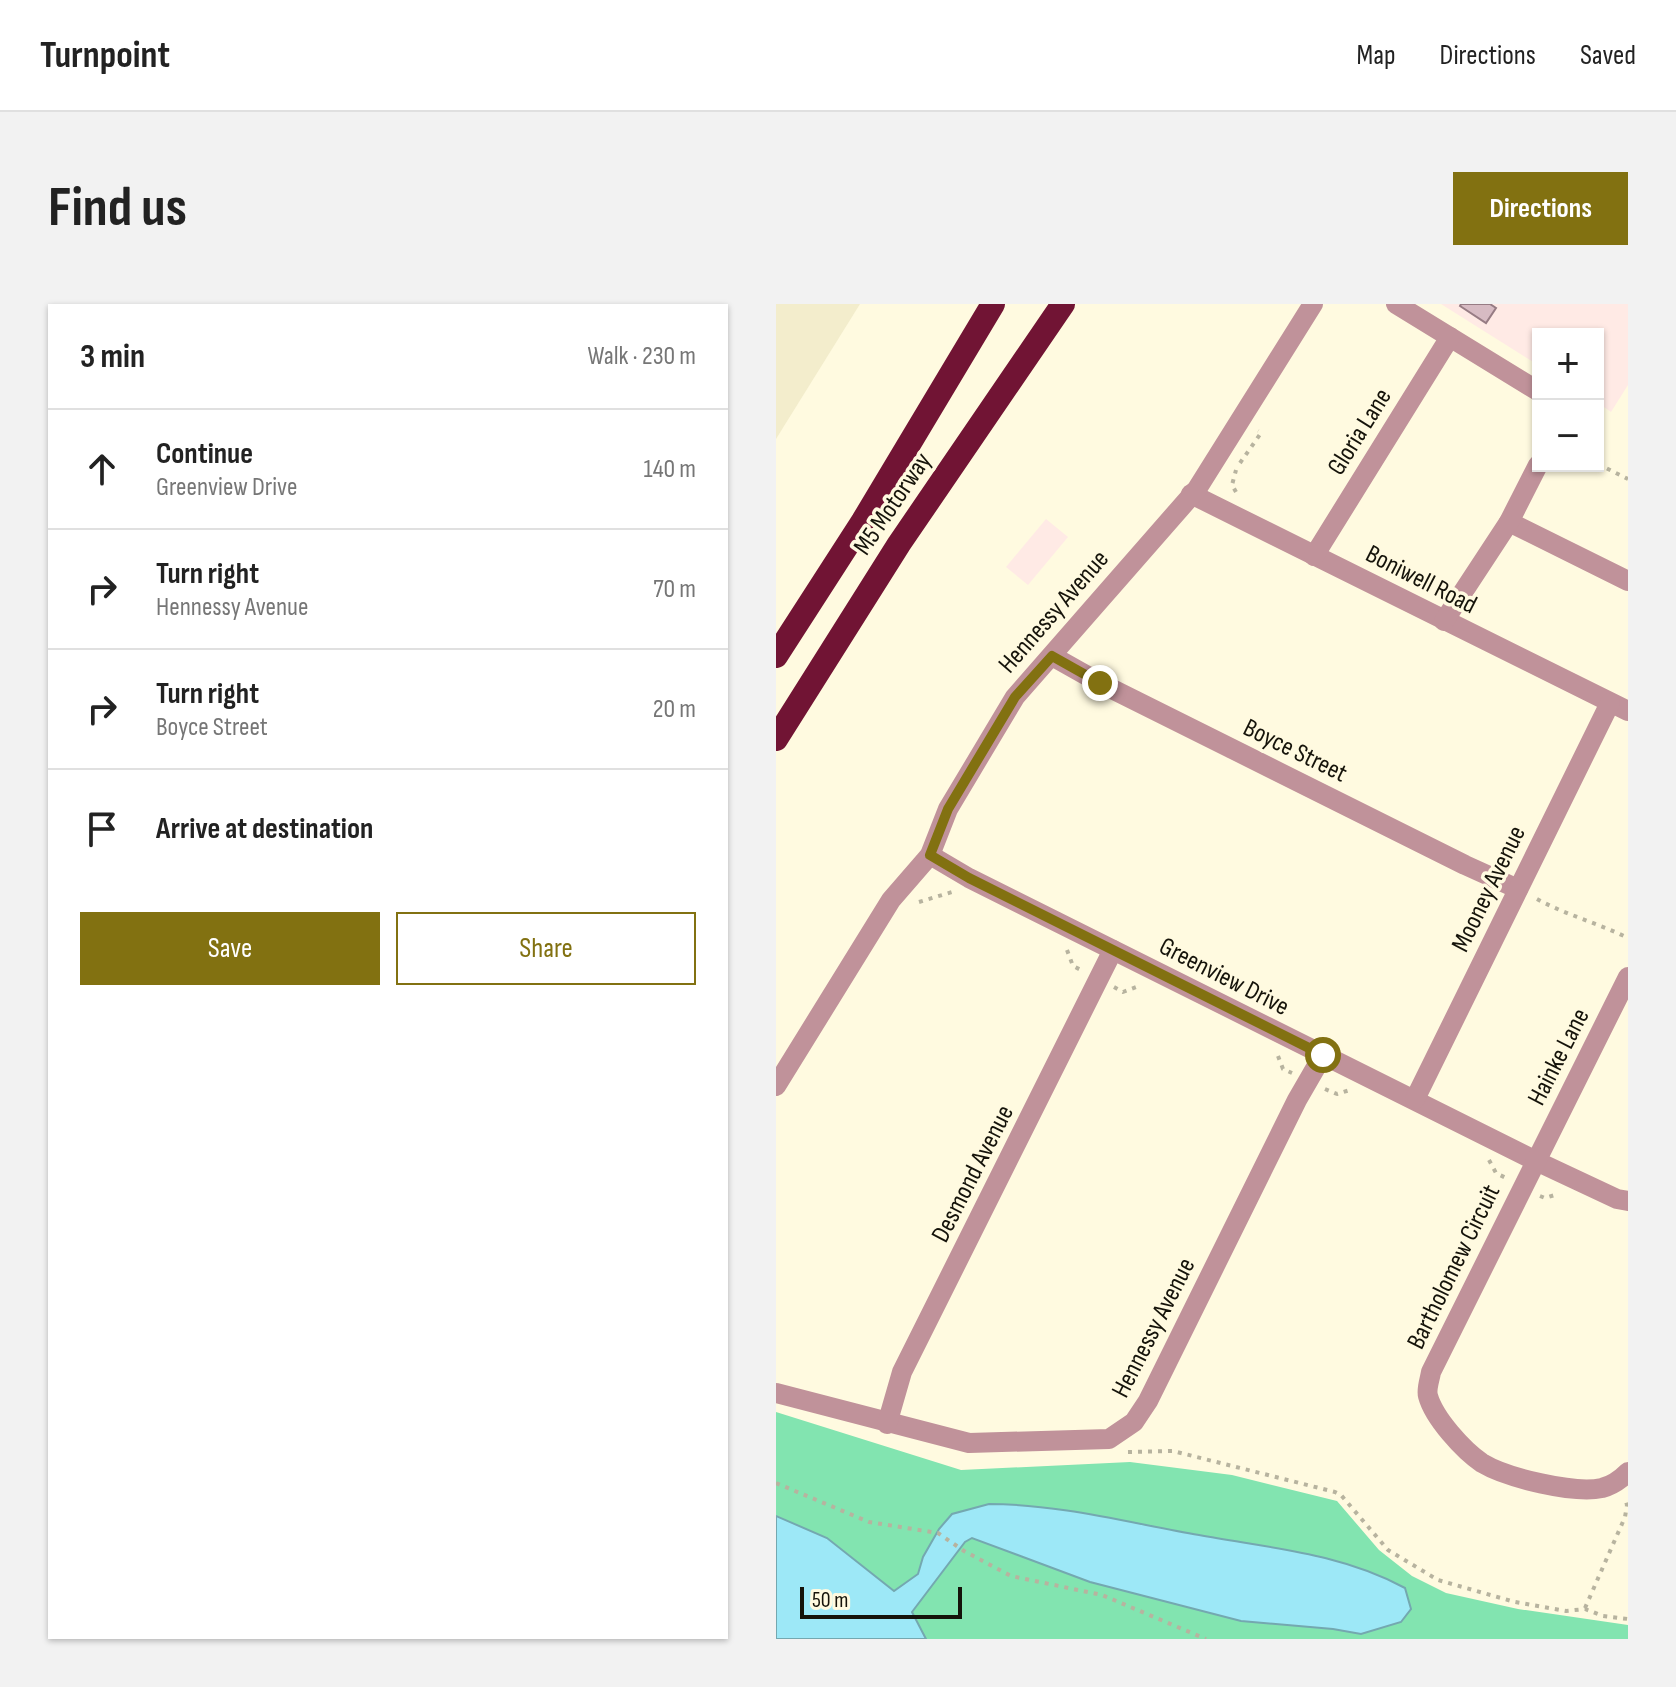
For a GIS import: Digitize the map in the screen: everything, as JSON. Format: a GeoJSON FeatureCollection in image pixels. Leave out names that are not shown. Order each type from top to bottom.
{"type":"FeatureCollection","features":[{"type":"Feature","properties":{"kind":"highway","name":"M5 Motorway"},"geometry":{"type":"LineString","coordinates":[[776,656],[863,521],[993,304]]}},
{"type":"Feature","properties":{"kind":"highway","name":"M5 Motorway"},"geometry":{"type":"LineString","coordinates":[[776,739],[899,544],[1063,304]]}},
{"type":"Feature","properties":{"kind":"street","name":"Hennessy Avenue"},"geometry":{"type":"LineString","coordinates":[[776,1086],[891,900],[930,855],[948,809],[1015,697],[1197,489],[1313,304]]}},
{"type":"Feature","properties":{"kind":"street"},"geometry":{"type":"LineString","coordinates":[[1396,304],[1532,387]]}},
{"type":"Feature","properties":{"kind":"street","name":"Gloria Lane"},"geometry":{"type":"LineString","coordinates":[[1314,556],[1450,337]]}},
{"type":"Feature","properties":{"kind":"street"},"geometry":{"type":"LineString","coordinates":[[1444,621],[1509,522],[1534,472]]}},
{"type":"Feature","properties":{"kind":"street","name":"Boniwell Road"},"geometry":{"type":"LineString","coordinates":[[1191,494],[1619,707]]}},
{"type":"Feature","properties":{"kind":"street"},"geometry":{"type":"LineString","coordinates":[[1509,522],[1628,581]]}},
{"type":"Feature","properties":{"kind":"street","name":"Boyce Street"},"geometry":{"type":"LineString","coordinates":[[1052,656],[1254,760],[1518,889]]}},
{"type":"Feature","properties":{"kind":"street","name":"Mooney Avenue"},"geometry":{"type":"LineString","coordinates":[[1415,1099],[1518,889],[1619,707]]}},
{"type":"Feature","properties":{"kind":"street","name":"Greenview Drive"},"geometry":{"type":"LineString","coordinates":[[930,855],[969,878],[1536,1161],[1617,1199],[1628,1201]]}},
{"type":"Feature","properties":{"kind":"street","name":"Desmond Avenue"},"geometry":{"type":"LineString","coordinates":[[887,1424],[902,1372],[1113,950]]}},
{"type":"Feature","properties":{"kind":"street","name":"Hainke Lane"},"geometry":{"type":"LineString","coordinates":[[1536,1161],[1628,977]]}},
{"type":"Feature","properties":{"kind":"street","name":"Hennessy Avenue"},"geometry":{"type":"LineString","coordinates":[[776,1393],[969,1443],[1109,1439],[1134,1422],[1148,1401],[1323,1055]]}},
{"type":"Feature","properties":{"kind":"street","name":"Bartholomew Circuit"},"geometry":{"type":"LineString","coordinates":[[1536,1161],[1431,1372],[1427,1395],[1468,1453],[1486,1465],[1507,1473],[1585,1490],[1613,1485],[1623,1476]]}},
{"type":"Feature","properties":{"kind":"path"},"geometry":{"type":"LineString","coordinates":[[1604,467],[1628,479]]}},
{"type":"Feature","properties":{"kind":"path"},"geometry":{"type":"LineString","coordinates":[[891,900],[910,912],[919,901],[951,891],[964,898]]}},
{"type":"Feature","properties":{"kind":"path"},"geometry":{"type":"LineString","coordinates":[[1537,899],[1561,912],[1628,938]]}},
{"type":"Feature","properties":{"kind":"path"},"geometry":{"type":"LineString","coordinates":[[1055,944],[1068,950],[1073,966],[1123,992],[1140,985]]}},
{"type":"Feature","properties":{"kind":"path"},"geometry":{"type":"LineString","coordinates":[[1277,1053],[1283,1069],[1337,1094],[1352,1090]]}},
{"type":"Feature","properties":{"kind":"path"},"geometry":{"type":"LineString","coordinates":[[1489,1159],[1496,1173],[1523,1187],[1545,1198],[1557,1193],[1568,1199]]}},
{"type":"Feature","properties":{"kind":"path"},"geometry":{"type":"LineString","coordinates":[[1119,1453],[1173,1451],[1335,1492],[1341,1495],[1388,1550],[1438,1580],[1515,1602],[1566,1611],[1585,1609],[1603,1616],[1628,1619]]}},
{"type":"Feature","properties":{"kind":"path"},"geometry":{"type":"LineString","coordinates":[[1585,1609],[1625,1517],[1627,1505],[1623,1476]]}},
{"type":"Feature","properties":{"kind":"path"},"geometry":{"type":"LineString","coordinates":[[776,1483],[869,1522],[938,1533],[1011,1576],[1102,1595],[1206,1639]]}},
{"type":"Feature","properties":{"kind":"shaded area"},"geometry":{"type":"Polygon","coordinates":[[[776,304],[860,304],[776,439],[776,304]]]}},
{"type":"Feature","properties":{"kind":"shaded area"},"geometry":{"type":"Polygon","coordinates":[[[1441,304],[1628,304],[1628,385],[1611,412],[1604,407],[1604,328],[1532,328],[1532,361],[1441,304]]]}},
{"type":"Feature","properties":{"kind":"shaded area"},"geometry":{"type":"Polygon","coordinates":[[[1046,519],[1068,537],[1028,585],[1006,567],[1046,519]]]}},
{"type":"Feature","properties":{"kind":"green space"},"geometry":{"type":"Polygon","coordinates":[[[776,1412],[961,1470],[1130,1462],[1232,1475],[1337,1501],[1379,1550],[1412,1576],[1446,1593],[1518,1609],[1628,1625],[1628,1639],[776,1639],[776,1412]]]}},
{"type":"Feature","properties":{"kind":"water"},"geometry":{"type":"Polygon","coordinates":[[[989,1504],[1068,1511],[1330,1559],[1381,1576],[1405,1588],[1411,1609],[1401,1622],[1361,1634],[1241,1621],[1090,1582],[972,1538],[965,1542],[912,1612],[926,1639],[776,1639],[776,1516],[827,1538],[894,1591],[918,1574],[923,1557],[952,1514],[989,1504]]]}},
{"type":"Feature","properties":{"kind":"building"},"geometry":{"type":"Polygon","coordinates":[[[1461,304],[1490,304],[1496,308],[1486,323],[1461,304]]]}},
{"type":"Feature","properties":{"kind":"route"},"geometry":{"type":"LineString","coordinates":[[1100,683],[1052,656],[1015,697],[948,809],[930,855],[969,878],[1323,1055]]}}]}
